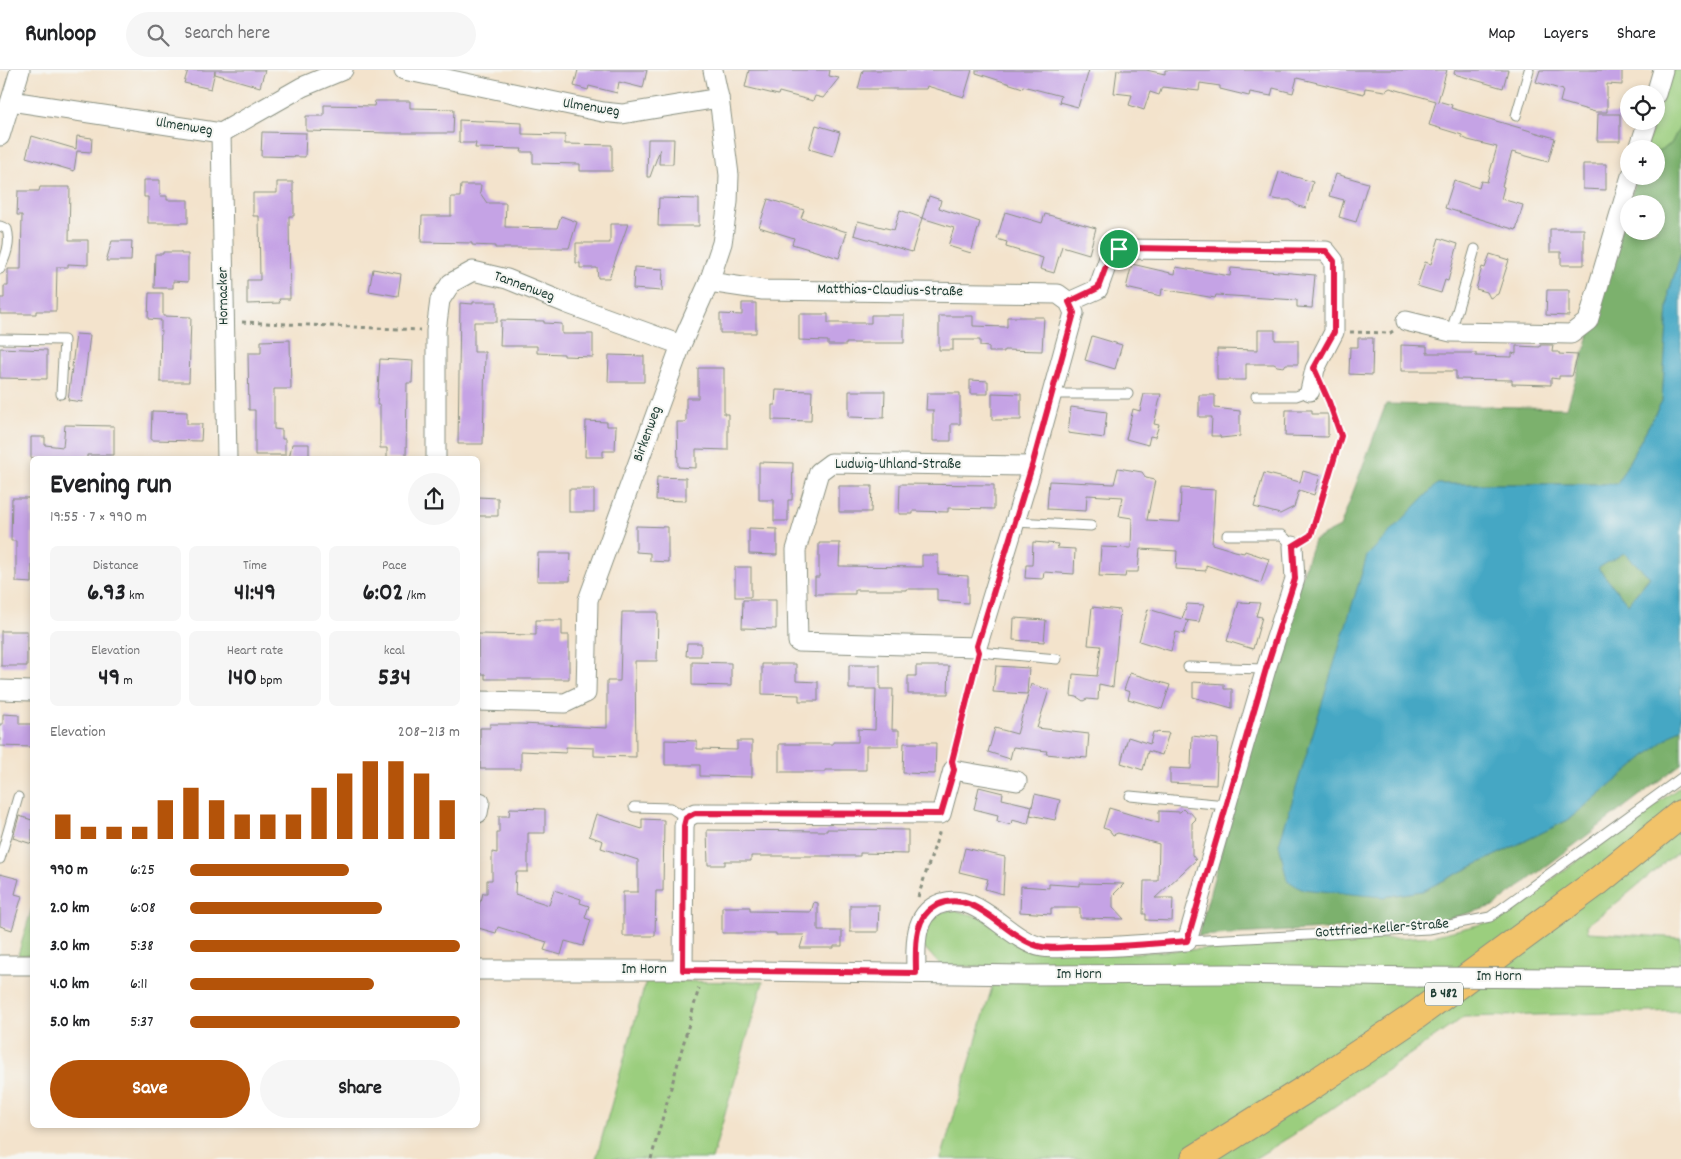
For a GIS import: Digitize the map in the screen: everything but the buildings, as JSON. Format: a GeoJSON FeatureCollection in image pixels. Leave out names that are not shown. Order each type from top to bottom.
{"type":"FeatureCollection","features":[{"type":"Feature","properties":{"kind":"main road","name":"B 482"},"geometry":{"type":"LineString","coordinates":[[1195,1159],[1306,1089],[1411,1018],[1597,882],[1681,814]]}},
{"type":"Feature","properties":{"kind":"street"},"geometry":{"type":"LineString","coordinates":[[0,136],[20,70]]}},
{"type":"Feature","properties":{"kind":"street","name":"Ulmenweg"},"geometry":{"type":"LineString","coordinates":[[11,100],[221,133],[302,87],[343,70]]}},
{"type":"Feature","properties":{"kind":"street","name":"Ulmenweg"},"geometry":{"type":"LineString","coordinates":[[404,70],[603,112],[622,114],[719,98]]}},
{"type":"Feature","properties":{"kind":"street","name":"Birkenweg"},"geometry":{"type":"LineString","coordinates":[[480,701],[565,703],[586,693],[588,600],[681,345],[709,282],[722,243],[728,202],[727,151],[719,98],[712,70]]}},
{"type":"Feature","properties":{"kind":"street"},"geometry":{"type":"LineString","coordinates":[[1659,85],[1663,70]]}},
{"type":"Feature","properties":{"kind":"street","name":"Hornacker"},"geometry":{"type":"LineString","coordinates":[[221,133],[227,456]]}},
{"type":"Feature","properties":{"kind":"street"},"geometry":{"type":"LineString","coordinates":[[1406,321],[1451,332],[1571,334],[1588,321],[1628,185]]}},
{"type":"Feature","properties":{"kind":"street"},"geometry":{"type":"LineString","coordinates":[[978,649],[1032,466],[1074,313],[1069,302],[1098,288],[1109,258],[1119,249],[1326,251],[1334,261],[1334,332],[1314,368],[1310,391]]}},
{"type":"Feature","properties":{"kind":"street","name":"Tannenweg"},"geometry":{"type":"LineString","coordinates":[[436,456],[436,331],[440,300],[451,282],[473,271],[507,279],[568,304],[681,345]]}},
{"type":"Feature","properties":{"kind":"street","name":"Matthias-Claudius-Straße"},"geometry":{"type":"LineString","coordinates":[[709,282],[763,290],[1058,294],[1069,302]]}},
{"type":"Feature","properties":{"kind":"street","name":"Ludwig-Uhland-Straße"},"geometry":{"type":"LineString","coordinates":[[978,649],[798,642],[796,550],[819,472],[831,462],[1032,466]]}},
{"type":"Feature","properties":{"kind":"street"},"geometry":{"type":"LineString","coordinates":[[1187,941],[1266,669],[1295,579],[1293,546]]}},
{"type":"Feature","properties":{"kind":"street"},"geometry":{"type":"LineString","coordinates":[[0,690],[30,691]]}},
{"type":"Feature","properties":{"kind":"street"},"geometry":{"type":"LineString","coordinates":[[683,970],[684,826],[686,818],[695,813],[941,814],[954,770],[1017,781]]}},
{"type":"Feature","properties":{"kind":"street","name":"Gottfried-Keller-Straße"},"geometry":{"type":"LineString","coordinates":[[922,918],[930,909],[945,902],[964,902],[995,918],[1013,933],[1042,947],[1094,948],[1187,941]]}},
{"type":"Feature","properties":{"kind":"street"},"geometry":{"type":"LineString","coordinates":[[916,973],[916,938],[922,918]]}},
{"type":"Feature","properties":{"kind":"street"},"geometry":{"type":"LineString","coordinates":[[0,965],[30,965]]}},
{"type":"Feature","properties":{"kind":"street","name":"Im Horn"},"geometry":{"type":"LineString","coordinates":[[480,970],[704,970],[1030,975],[1229,974],[1681,979]]}},
{"type":"Feature","properties":{"kind":"lane"},"geometry":{"type":"LineString","coordinates":[[1516,116],[1529,70]]}},
{"type":"Feature","properties":{"kind":"lane"},"geometry":{"type":"LineString","coordinates":[[0,226],[7,229],[10,237],[0,269]]}},
{"type":"Feature","properties":{"kind":"lane"},"geometry":{"type":"LineString","coordinates":[[1451,332],[1475,249]]}},
{"type":"Feature","properties":{"kind":"lane"},"geometry":{"type":"LineString","coordinates":[[0,339],[64,340],[61,394]]}},
{"type":"Feature","properties":{"kind":"lane"},"geometry":{"type":"LineString","coordinates":[[1256,396],[1296,396],[1310,391]]}},
{"type":"Feature","properties":{"kind":"lane"},"geometry":{"type":"LineString","coordinates":[[1052,394],[1128,394]]}},
{"type":"Feature","properties":{"kind":"lane"},"geometry":{"type":"LineString","coordinates":[[1015,522],[1091,526]]}},
{"type":"Feature","properties":{"kind":"lane"},"geometry":{"type":"LineString","coordinates":[[1227,536],[1282,535],[1293,546]]}},
{"type":"Feature","properties":{"kind":"lane"},"geometry":{"type":"LineString","coordinates":[[978,649],[1056,659]]}},
{"type":"Feature","properties":{"kind":"lane"},"geometry":{"type":"LineString","coordinates":[[1188,667],[1266,669]]}},
{"type":"Feature","properties":{"kind":"lane","name":"Gottfried-Keller-Straße"},"geometry":{"type":"LineString","coordinates":[[1187,941],[1429,929],[1490,917],[1681,778]]}},
{"type":"Feature","properties":{"kind":"lane"},"geometry":{"type":"LineString","coordinates":[[1130,796],[1226,805]]}},
{"type":"Feature","properties":{"kind":"lane"},"geometry":{"type":"LineString","coordinates":[[0,859],[18,797]]}},
{"type":"Feature","properties":{"kind":"lane"},"geometry":{"type":"LineString","coordinates":[[634,808],[671,808],[686,818]]}},
{"type":"Feature","properties":{"kind":"path"},"geometry":{"type":"LineString","coordinates":[[224,321],[436,331]]}},
{"type":"Feature","properties":{"kind":"path"},"geometry":{"type":"LineString","coordinates":[[1334,332],[1390,333],[1406,321]]}},
{"type":"Feature","properties":{"kind":"path"},"geometry":{"type":"LineString","coordinates":[[1293,546],[1311,535],[1341,436],[1314,368]]}},
{"type":"Feature","properties":{"kind":"path"},"geometry":{"type":"LineString","coordinates":[[954,770],[952,761],[978,649]]}},
{"type":"Feature","properties":{"kind":"path"},"geometry":{"type":"LineString","coordinates":[[922,918],[916,903],[939,832],[941,814]]}},
{"type":"Feature","properties":{"kind":"path"},"geometry":{"type":"LineString","coordinates":[[651,1159],[704,970]]}},
{"type":"Feature","properties":{"kind":"green space"},"geometry":{"type":"Polygon","coordinates":[[[1670,70],[1681,70],[1681,124],[1671,144],[1665,147],[1665,140],[1648,140],[1652,130],[1665,130],[1665,88],[1670,70]]]}},
{"type":"Feature","properties":{"kind":"green space"},"geometry":{"type":"Polygon","coordinates":[[[1681,124],[1681,253],[1669,292],[1662,401],[1617,484],[1437,484],[1383,897],[1422,891],[1568,820],[1681,727],[1681,764],[1494,906],[1433,923],[1198,936],[1273,663],[1314,540],[1340,527],[1386,404],[1567,408],[1620,232],[1620,240],[1665,240],[1665,195],[1631,195],[1634,185],[1665,185],[1665,147],[1671,144],[1681,124]]]}},
{"type":"Feature","properties":{"kind":"green space"},"geometry":{"type":"Polygon","coordinates":[[[1624,553],[1650,576],[1628,604],[1598,568],[1624,553]]]}},
{"type":"Feature","properties":{"kind":"green space"},"geometry":{"type":"Polygon","coordinates":[[[1681,786],[1681,849],[1587,925],[1588,932],[1681,938],[1681,1011],[1464,1017],[1293,1135],[1254,1159],[941,1159],[993,984],[1009,984],[1017,969],[940,965],[923,946],[929,918],[940,912],[955,910],[985,919],[1003,932],[1097,955],[1432,936],[1494,921],[1681,786]]]}},
{"type":"Feature","properties":{"kind":"green space"},"geometry":{"type":"Polygon","coordinates":[[[30,915],[30,955],[18,955],[30,915]]]}},
{"type":"Feature","properties":{"kind":"green space"},"geometry":{"type":"Polygon","coordinates":[[[646,981],[763,982],[712,1159],[596,1159],[646,981]]]}},
{"type":"Feature","properties":{"kind":"water"},"geometry":{"type":"Polygon","coordinates":[[[1681,253],[1681,727],[1568,820],[1422,891],[1383,897],[1301,889],[1287,880],[1279,844],[1367,556],[1437,484],[1617,484],[1662,401],[1669,292],[1681,253]],[[1624,553],[1598,568],[1628,604],[1650,577],[1624,553]]]}},
{"type":"Feature","properties":{"kind":"route"},"geometry":{"type":"LineString","coordinates":[[1119,249],[1326,251],[1334,261],[1334,332],[1314,368],[1341,436],[1311,535],[1293,546],[1295,579],[1266,669],[1187,941],[1094,948],[1042,947],[1013,933],[995,918],[964,902],[945,902],[930,909],[922,918],[916,938],[916,973],[683,970],[684,826],[686,818],[695,813],[941,814],[954,770],[952,761],[979,652],[977,646],[1032,466],[1074,313],[1069,302],[1098,288],[1109,258],[1119,249]]}}]}
